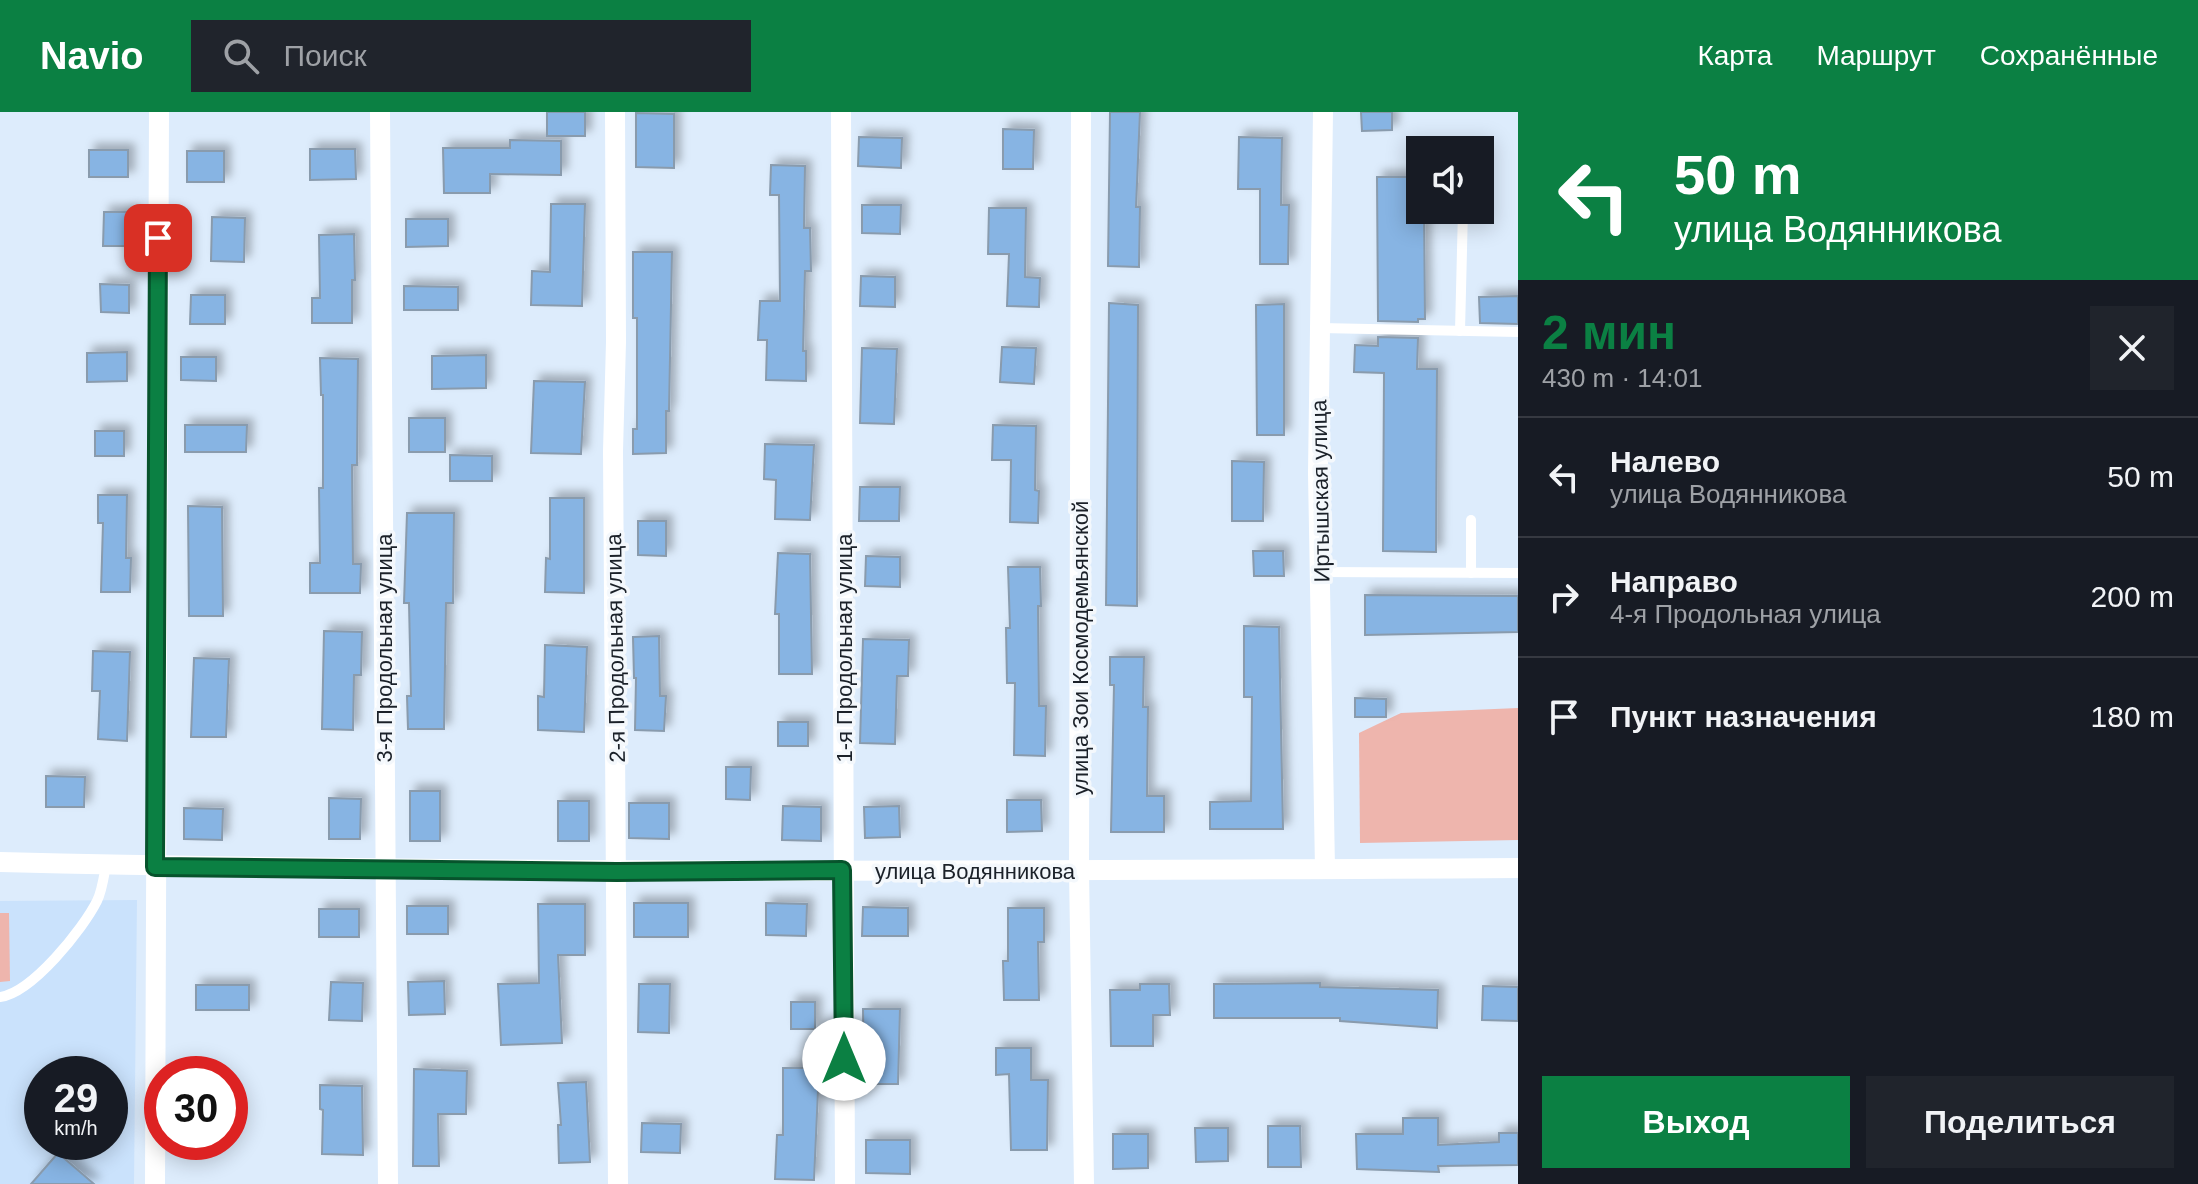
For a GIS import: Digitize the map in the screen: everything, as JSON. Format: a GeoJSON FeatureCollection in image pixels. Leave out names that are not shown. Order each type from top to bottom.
{"type":"FeatureCollection","features":[{"type":"Feature","properties":{"kind":"street"},"geometry":{"type":"LineString","coordinates":[[155,1184],[159,112]]}},
{"type":"Feature","properties":{"kind":"street","name":"3-я Продольная улица"},"geometry":{"type":"LineString","coordinates":[[380,112],[388,1184]]}},
{"type":"Feature","properties":{"kind":"street","name":"2-я Продольная улица"},"geometry":{"type":"LineString","coordinates":[[615,112],[613,451],[618,1184]]}},
{"type":"Feature","properties":{"kind":"street","name":"1-я Продольная улица"},"geometry":{"type":"LineString","coordinates":[[841,112],[845,1184]]}},
{"type":"Feature","properties":{"kind":"street","name":"улица Зои Космодемьянской"},"geometry":{"type":"LineString","coordinates":[[1081,112],[1079,871],[1084,1184]]}},
{"type":"Feature","properties":{"kind":"street","name":"Иртышская улица"},"geometry":{"type":"LineString","coordinates":[[1323,112],[1318,473],[1325,869]]}},
{"type":"Feature","properties":{"kind":"street","name":"улица Водянникова"},"geometry":{"type":"LineString","coordinates":[[0,862],[155,867],[617,872],[1518,868]]}},
{"type":"Feature","properties":{"kind":"lane"},"geometry":{"type":"LineString","coordinates":[[1460,331],[1463,224]]}},
{"type":"Feature","properties":{"kind":"lane"},"geometry":{"type":"LineString","coordinates":[[1320,328],[1518,332]]}},
{"type":"Feature","properties":{"kind":"lane"},"geometry":{"type":"LineString","coordinates":[[1471,520],[1471,573]]}},
{"type":"Feature","properties":{"kind":"lane"},"geometry":{"type":"LineString","coordinates":[[1321,572],[1518,573]]}},
{"type":"Feature","properties":{"kind":"lane"},"geometry":{"type":"LineString","coordinates":[[0,997],[8,996],[33,980],[68,942],[98,900],[106,865]]}},
{"type":"Feature","properties":{"kind":"shaded area"},"geometry":{"type":"Polygon","coordinates":[[[1518,708],[1518,840],[1360,843],[1359,733],[1401,713],[1518,708]]]}},
{"type":"Feature","properties":{"kind":"shaded area"},"geometry":{"type":"Polygon","coordinates":[[[137,900],[134,1184],[0,1184],[0,901],[137,900]]]}},
{"type":"Feature","properties":{"kind":"shaded area"},"geometry":{"type":"Polygon","coordinates":[[[0,913],[9,913],[10,981],[0,982],[0,913]]]}},
{"type":"Feature","properties":{"kind":"building"},"geometry":{"type":"Polygon","coordinates":[[[547,112],[585,112],[585,136],[547,136],[547,112]]]}},
{"type":"Feature","properties":{"kind":"building"},"geometry":{"type":"Polygon","coordinates":[[[1110,112],[1140,112],[1136,207],[1140,207],[1139,267],[1108,266],[1110,112]]]}},
{"type":"Feature","properties":{"kind":"building"},"geometry":{"type":"Polygon","coordinates":[[[1361,112],[1392,112],[1392,130],[1362,131],[1361,112]]]}},
{"type":"Feature","properties":{"kind":"building"},"geometry":{"type":"Polygon","coordinates":[[[636,113],[674,114],[674,168],[636,167],[636,113]]]}},
{"type":"Feature","properties":{"kind":"building"},"geometry":{"type":"Polygon","coordinates":[[[1003,129],[1034,130],[1033,169],[1003,169],[1003,129]]]}},
{"type":"Feature","properties":{"kind":"building"},"geometry":{"type":"Polygon","coordinates":[[[859,137],[902,138],[901,168],[858,166],[859,137]]]}},
{"type":"Feature","properties":{"kind":"building"},"geometry":{"type":"Polygon","coordinates":[[[1239,137],[1282,138],[1281,205],[1289,205],[1288,264],[1260,264],[1260,189],[1238,189],[1239,137]]]}},
{"type":"Feature","properties":{"kind":"building"},"geometry":{"type":"Polygon","coordinates":[[[510,140],[561,141],[561,175],[490,174],[490,193],[444,193],[443,148],[510,148],[510,140]]]}},
{"type":"Feature","properties":{"kind":"building"},"geometry":{"type":"Polygon","coordinates":[[[310,149],[355,149],[356,179],[310,180],[310,149]]]}},
{"type":"Feature","properties":{"kind":"building"},"geometry":{"type":"Polygon","coordinates":[[[89,150],[128,150],[128,177],[89,177],[89,150]]]}},
{"type":"Feature","properties":{"kind":"building"},"geometry":{"type":"Polygon","coordinates":[[[187,151],[224,151],[224,182],[187,182],[187,151]]]}},
{"type":"Feature","properties":{"kind":"building"},"geometry":{"type":"Polygon","coordinates":[[[771,165],[805,166],[804,228],[810,228],[811,271],[805,271],[803,351],[806,351],[806,381],[766,380],[767,340],[758,340],[760,301],[780,301],[779,195],[770,195],[771,165]]]}},
{"type":"Feature","properties":{"kind":"building"},"geometry":{"type":"Polygon","coordinates":[[[1377,177],[1406,177],[1406,224],[1424,224],[1425,319],[1418,319],[1418,322],[1378,321],[1377,177]]]}},
{"type":"Feature","properties":{"kind":"building"},"geometry":{"type":"Polygon","coordinates":[[[551,204],[585,204],[582,306],[531,305],[532,271],[550,272],[551,204]]]}},
{"type":"Feature","properties":{"kind":"building"},"geometry":{"type":"Polygon","coordinates":[[[862,205],[901,205],[900,234],[862,233],[862,205]]]}},
{"type":"Feature","properties":{"kind":"building"},"geometry":{"type":"Polygon","coordinates":[[[989,208],[1026,208],[1025,277],[1040,278],[1039,307],[1007,306],[1009,254],[988,254],[989,208]]]}},
{"type":"Feature","properties":{"kind":"building"},"geometry":{"type":"Polygon","coordinates":[[[104,212],[133,212],[132,246],[103,246],[104,212]]]}},
{"type":"Feature","properties":{"kind":"building"},"geometry":{"type":"Polygon","coordinates":[[[212,217],[245,218],[244,262],[211,261],[212,217]]]}},
{"type":"Feature","properties":{"kind":"building"},"geometry":{"type":"Polygon","coordinates":[[[406,219],[448,219],[448,246],[406,247],[406,219]]]}},
{"type":"Feature","properties":{"kind":"building"},"geometry":{"type":"Polygon","coordinates":[[[354,234],[352,323],[312,323],[312,298],[320,298],[319,235],[354,234]]]}},
{"type":"Feature","properties":{"kind":"building"},"geometry":{"type":"Polygon","coordinates":[[[633,252],[672,252],[666,453],[633,454],[633,429],[637,429],[637,318],[633,318],[633,252]]]}},
{"type":"Feature","properties":{"kind":"building"},"geometry":{"type":"Polygon","coordinates":[[[861,276],[895,277],[895,307],[860,306],[861,276]]]}},
{"type":"Feature","properties":{"kind":"building"},"geometry":{"type":"Polygon","coordinates":[[[100,284],[129,285],[129,313],[101,312],[100,284]]]}},
{"type":"Feature","properties":{"kind":"building"},"geometry":{"type":"Polygon","coordinates":[[[404,286],[458,287],[458,310],[404,310],[404,286]]]}},
{"type":"Feature","properties":{"kind":"building"},"geometry":{"type":"Polygon","coordinates":[[[191,295],[225,295],[225,324],[190,324],[191,295]]]}},
{"type":"Feature","properties":{"kind":"building"},"geometry":{"type":"Polygon","coordinates":[[[1518,296],[1518,324],[1480,323],[1479,297],[1518,296]]]}},
{"type":"Feature","properties":{"kind":"building"},"geometry":{"type":"Polygon","coordinates":[[[1109,303],[1138,305],[1137,606],[1106,605],[1109,303]]]}},
{"type":"Feature","properties":{"kind":"building"},"geometry":{"type":"Polygon","coordinates":[[[1284,304],[1284,435],[1257,435],[1256,305],[1284,304]]]}},
{"type":"Feature","properties":{"kind":"building"},"geometry":{"type":"Polygon","coordinates":[[[1378,337],[1418,338],[1417,369],[1437,369],[1436,552],[1383,551],[1384,373],[1354,372],[1355,345],[1378,346],[1378,337]]]}},
{"type":"Feature","properties":{"kind":"building"},"geometry":{"type":"Polygon","coordinates":[[[1002,347],[1036,348],[1034,384],[1000,382],[1002,347]]]}},
{"type":"Feature","properties":{"kind":"building"},"geometry":{"type":"Polygon","coordinates":[[[862,348],[897,349],[894,424],[860,423],[862,348]]]}},
{"type":"Feature","properties":{"kind":"building"},"geometry":{"type":"Polygon","coordinates":[[[127,352],[127,381],[87,382],[87,353],[127,352]]]}},
{"type":"Feature","properties":{"kind":"building"},"geometry":{"type":"Polygon","coordinates":[[[486,355],[486,388],[432,389],[432,356],[486,355]]]}},
{"type":"Feature","properties":{"kind":"building"},"geometry":{"type":"Polygon","coordinates":[[[181,357],[216,357],[216,381],[181,380],[181,357]]]}},
{"type":"Feature","properties":{"kind":"building"},"geometry":{"type":"Polygon","coordinates":[[[320,358],[358,359],[357,465],[352,465],[353,564],[361,564],[360,593],[310,593],[310,563],[320,563],[323,395],[320,358]]]}},
{"type":"Feature","properties":{"kind":"building"},"geometry":{"type":"Polygon","coordinates":[[[534,381],[585,382],[581,454],[531,453],[534,381]]]}},
{"type":"Feature","properties":{"kind":"building"},"geometry":{"type":"Polygon","coordinates":[[[409,418],[445,418],[445,452],[409,452],[409,418]]]}},
{"type":"Feature","properties":{"kind":"building"},"geometry":{"type":"Polygon","coordinates":[[[185,425],[247,425],[246,452],[185,452],[185,425]]]}},
{"type":"Feature","properties":{"kind":"building"},"geometry":{"type":"Polygon","coordinates":[[[993,425],[1036,426],[1038,523],[1010,522],[1011,460],[992,460],[993,425]]]}},
{"type":"Feature","properties":{"kind":"building"},"geometry":{"type":"Polygon","coordinates":[[[95,431],[124,431],[124,456],[95,456],[95,431]]]}},
{"type":"Feature","properties":{"kind":"building"},"geometry":{"type":"Polygon","coordinates":[[[765,444],[814,445],[810,520],[775,519],[776,480],[764,479],[765,444]]]}},
{"type":"Feature","properties":{"kind":"building"},"geometry":{"type":"Polygon","coordinates":[[[450,455],[492,456],[492,481],[450,481],[450,455]]]}},
{"type":"Feature","properties":{"kind":"building"},"geometry":{"type":"Polygon","coordinates":[[[1232,461],[1264,462],[1263,521],[1232,521],[1232,461]]]}},
{"type":"Feature","properties":{"kind":"building"},"geometry":{"type":"Polygon","coordinates":[[[860,487],[900,487],[899,521],[859,521],[860,487]]]}},
{"type":"Feature","properties":{"kind":"building"},"geometry":{"type":"Polygon","coordinates":[[[98,495],[127,495],[126,558],[131,558],[130,592],[101,592],[103,523],[98,523],[98,495]]]}},
{"type":"Feature","properties":{"kind":"building"},"geometry":{"type":"Polygon","coordinates":[[[550,498],[584,498],[584,593],[545,592],[546,558],[550,559],[550,498]]]}},
{"type":"Feature","properties":{"kind":"building"},"geometry":{"type":"Polygon","coordinates":[[[188,506],[222,507],[223,616],[189,616],[188,506]]]}},
{"type":"Feature","properties":{"kind":"building"},"geometry":{"type":"Polygon","coordinates":[[[407,513],[454,513],[453,603],[446,603],[444,729],[408,729],[407,696],[411,696],[409,603],[404,603],[407,513]]]}},
{"type":"Feature","properties":{"kind":"building"},"geometry":{"type":"Polygon","coordinates":[[[638,521],[666,521],[666,556],[638,555],[638,521]]]}},
{"type":"Feature","properties":{"kind":"building"},"geometry":{"type":"Polygon","coordinates":[[[1253,551],[1283,551],[1284,576],[1254,576],[1253,551]]]}},
{"type":"Feature","properties":{"kind":"building"},"geometry":{"type":"Polygon","coordinates":[[[778,553],[810,554],[812,674],[779,674],[779,614],[775,614],[778,553]]]}},
{"type":"Feature","properties":{"kind":"building"},"geometry":{"type":"Polygon","coordinates":[[[866,556],[900,557],[900,587],[865,586],[866,556]]]}},
{"type":"Feature","properties":{"kind":"building"},"geometry":{"type":"Polygon","coordinates":[[[1008,567],[1040,567],[1039,706],[1046,706],[1045,756],[1014,755],[1015,683],[1007,683],[1006,628],[1010,628],[1008,567]]]}},
{"type":"Feature","properties":{"kind":"building"},"geometry":{"type":"Polygon","coordinates":[[[1365,595],[1518,596],[1518,632],[1365,635],[1365,595]]]}},
{"type":"Feature","properties":{"kind":"building"},"geometry":{"type":"Polygon","coordinates":[[[1244,626],[1279,627],[1283,829],[1210,829],[1210,802],[1251,801],[1252,697],[1244,697],[1244,626]]]}},
{"type":"Feature","properties":{"kind":"building"},"geometry":{"type":"Polygon","coordinates":[[[324,631],[362,632],[361,675],[354,675],[353,730],[322,729],[324,631]]]}},
{"type":"Feature","properties":{"kind":"building"},"geometry":{"type":"Polygon","coordinates":[[[659,636],[660,696],[666,696],[664,731],[635,730],[633,637],[659,636]]]}},
{"type":"Feature","properties":{"kind":"building"},"geometry":{"type":"Polygon","coordinates":[[[863,639],[909,640],[908,676],[897,676],[895,744],[860,743],[863,639]]]}},
{"type":"Feature","properties":{"kind":"building"},"geometry":{"type":"Polygon","coordinates":[[[545,645],[587,647],[584,732],[538,730],[538,696],[544,697],[545,645]]]}},
{"type":"Feature","properties":{"kind":"building"},"geometry":{"type":"Polygon","coordinates":[[[93,651],[130,652],[127,741],[98,739],[100,691],[92,691],[93,651]]]}},
{"type":"Feature","properties":{"kind":"building"},"geometry":{"type":"Polygon","coordinates":[[[1110,657],[1144,657],[1143,707],[1148,707],[1147,796],[1164,796],[1164,832],[1111,832],[1114,685],[1110,685],[1110,657]]]}},
{"type":"Feature","properties":{"kind":"building"},"geometry":{"type":"Polygon","coordinates":[[[194,658],[229,659],[226,737],[191,737],[194,658]]]}},
{"type":"Feature","properties":{"kind":"building"},"geometry":{"type":"Polygon","coordinates":[[[1355,698],[1386,699],[1386,717],[1355,717],[1355,698]]]}},
{"type":"Feature","properties":{"kind":"building"},"geometry":{"type":"Polygon","coordinates":[[[778,722],[808,722],[808,746],[778,746],[778,722]]]}},
{"type":"Feature","properties":{"kind":"building"},"geometry":{"type":"Polygon","coordinates":[[[726,767],[751,767],[750,800],[726,799],[726,767]]]}},
{"type":"Feature","properties":{"kind":"building"},"geometry":{"type":"Polygon","coordinates":[[[46,776],[85,777],[84,807],[46,807],[46,776]]]}},
{"type":"Feature","properties":{"kind":"building"},"geometry":{"type":"Polygon","coordinates":[[[410,791],[440,791],[440,841],[410,841],[410,791]]]}},
{"type":"Feature","properties":{"kind":"building"},"geometry":{"type":"Polygon","coordinates":[[[329,798],[361,799],[360,839],[329,839],[329,798]]]}},
{"type":"Feature","properties":{"kind":"building"},"geometry":{"type":"Polygon","coordinates":[[[1007,800],[1041,800],[1042,831],[1007,832],[1007,800]]]}},
{"type":"Feature","properties":{"kind":"building"},"geometry":{"type":"Polygon","coordinates":[[[558,801],[589,801],[589,841],[558,841],[558,801]]]}},
{"type":"Feature","properties":{"kind":"building"},"geometry":{"type":"Polygon","coordinates":[[[629,803],[669,803],[669,839],[629,838],[629,803]]]}},
{"type":"Feature","properties":{"kind":"building"},"geometry":{"type":"Polygon","coordinates":[[[783,806],[821,807],[821,841],[782,840],[783,806]]]}},
{"type":"Feature","properties":{"kind":"building"},"geometry":{"type":"Polygon","coordinates":[[[899,806],[900,837],[865,838],[864,807],[899,806]]]}},
{"type":"Feature","properties":{"kind":"building"},"geometry":{"type":"Polygon","coordinates":[[[184,808],[223,809],[222,840],[184,839],[184,808]]]}},
{"type":"Feature","properties":{"kind":"building"},"geometry":{"type":"Polygon","coordinates":[[[634,903],[688,903],[688,937],[634,937],[634,903]]]}},
{"type":"Feature","properties":{"kind":"building"},"geometry":{"type":"Polygon","coordinates":[[[766,903],[807,904],[806,936],[766,935],[766,903]]]}},
{"type":"Feature","properties":{"kind":"building"},"geometry":{"type":"Polygon","coordinates":[[[538,904],[585,904],[585,955],[558,955],[562,1043],[501,1045],[498,984],[539,983],[538,904]]]}},
{"type":"Feature","properties":{"kind":"building"},"geometry":{"type":"Polygon","coordinates":[[[407,906],[448,906],[448,934],[407,934],[407,906]]]}},
{"type":"Feature","properties":{"kind":"building"},"geometry":{"type":"Polygon","coordinates":[[[863,907],[908,908],[908,936],[862,936],[863,907]]]}},
{"type":"Feature","properties":{"kind":"building"},"geometry":{"type":"Polygon","coordinates":[[[1008,908],[1044,908],[1044,942],[1038,942],[1039,1000],[1004,1000],[1003,961],[1008,961],[1008,908]]]}},
{"type":"Feature","properties":{"kind":"building"},"geometry":{"type":"Polygon","coordinates":[[[319,909],[359,909],[359,937],[319,937],[319,909]]]}},
{"type":"Feature","properties":{"kind":"building"},"geometry":{"type":"Polygon","coordinates":[[[444,981],[445,1014],[409,1015],[408,982],[444,981]]]}},
{"type":"Feature","properties":{"kind":"building"},"geometry":{"type":"Polygon","coordinates":[[[331,982],[363,983],[362,1021],[329,1020],[331,982]]]}},
{"type":"Feature","properties":{"kind":"building"},"geometry":{"type":"Polygon","coordinates":[[[1320,983],[1320,987],[1438,990],[1437,1028],[1340,1021],[1340,1018],[1214,1018],[1214,984],[1320,983]]]}},
{"type":"Feature","properties":{"kind":"building"},"geometry":{"type":"Polygon","coordinates":[[[639,984],[670,984],[669,1033],[638,1032],[639,984]]]}},
{"type":"Feature","properties":{"kind":"building"},"geometry":{"type":"Polygon","coordinates":[[[1140,984],[1169,984],[1170,1015],[1153,1015],[1153,1046],[1111,1046],[1110,990],[1140,990],[1140,984]]]}},
{"type":"Feature","properties":{"kind":"building"},"geometry":{"type":"Polygon","coordinates":[[[196,985],[249,985],[249,1010],[196,1010],[196,985]]]}},
{"type":"Feature","properties":{"kind":"building"},"geometry":{"type":"Polygon","coordinates":[[[1483,986],[1518,987],[1518,1021],[1482,1020],[1483,986]]]}},
{"type":"Feature","properties":{"kind":"building"},"geometry":{"type":"Polygon","coordinates":[[[791,1002],[815,1002],[815,1029],[791,1029],[791,1002]]]}},
{"type":"Feature","properties":{"kind":"building"},"geometry":{"type":"Polygon","coordinates":[[[863,1009],[900,1009],[898,1084],[864,1084],[863,1009]]]}},
{"type":"Feature","properties":{"kind":"building"},"geometry":{"type":"Polygon","coordinates":[[[996,1048],[1031,1048],[1031,1080],[1048,1080],[1047,1150],[1011,1150],[1009,1074],[996,1075],[996,1048]]]}},
{"type":"Feature","properties":{"kind":"building"},"geometry":{"type":"Polygon","coordinates":[[[783,1068],[819,1068],[814,1180],[775,1179],[777,1135],[783,1135],[783,1068]]]}},
{"type":"Feature","properties":{"kind":"building"},"geometry":{"type":"Polygon","coordinates":[[[414,1069],[467,1071],[466,1114],[438,1114],[439,1166],[413,1166],[414,1069]]]}},
{"type":"Feature","properties":{"kind":"building"},"geometry":{"type":"Polygon","coordinates":[[[586,1082],[590,1162],[559,1163],[558,1125],[561,1125],[558,1083],[586,1082]]]}},
{"type":"Feature","properties":{"kind":"building"},"geometry":{"type":"Polygon","coordinates":[[[320,1085],[362,1086],[363,1155],[322,1154],[320,1085]]]}},
{"type":"Feature","properties":{"kind":"building"},"geometry":{"type":"Polygon","coordinates":[[[1403,1118],[1438,1118],[1438,1145],[1499,1142],[1499,1133],[1518,1133],[1518,1165],[1438,1166],[1439,1172],[1357,1169],[1356,1134],[1403,1134],[1403,1118]]]}},
{"type":"Feature","properties":{"kind":"building"},"geometry":{"type":"Polygon","coordinates":[[[642,1123],[681,1124],[680,1153],[641,1152],[642,1123]]]}},
{"type":"Feature","properties":{"kind":"building"},"geometry":{"type":"Polygon","coordinates":[[[1268,1126],[1300,1126],[1301,1167],[1268,1167],[1268,1126]]]}},
{"type":"Feature","properties":{"kind":"building"},"geometry":{"type":"Polygon","coordinates":[[[1195,1128],[1228,1128],[1228,1161],[1196,1162],[1195,1128]]]}},
{"type":"Feature","properties":{"kind":"building"},"geometry":{"type":"Polygon","coordinates":[[[1113,1134],[1148,1134],[1148,1168],[1113,1169],[1113,1134]]]}},
{"type":"Feature","properties":{"kind":"building"},"geometry":{"type":"Polygon","coordinates":[[[866,1140],[910,1140],[910,1174],[866,1173],[866,1140]]]}},
{"type":"Feature","properties":{"kind":"building"},"geometry":{"type":"Polygon","coordinates":[[[52,1160],[66,1160],[94,1184],[31,1184],[52,1160]]]}},
{"type":"Feature","properties":{"kind":"route"},"geometry":{"type":"LineString","coordinates":[[158,238],[155,867],[617,872],[842,870],[844,1059]]}}]}
